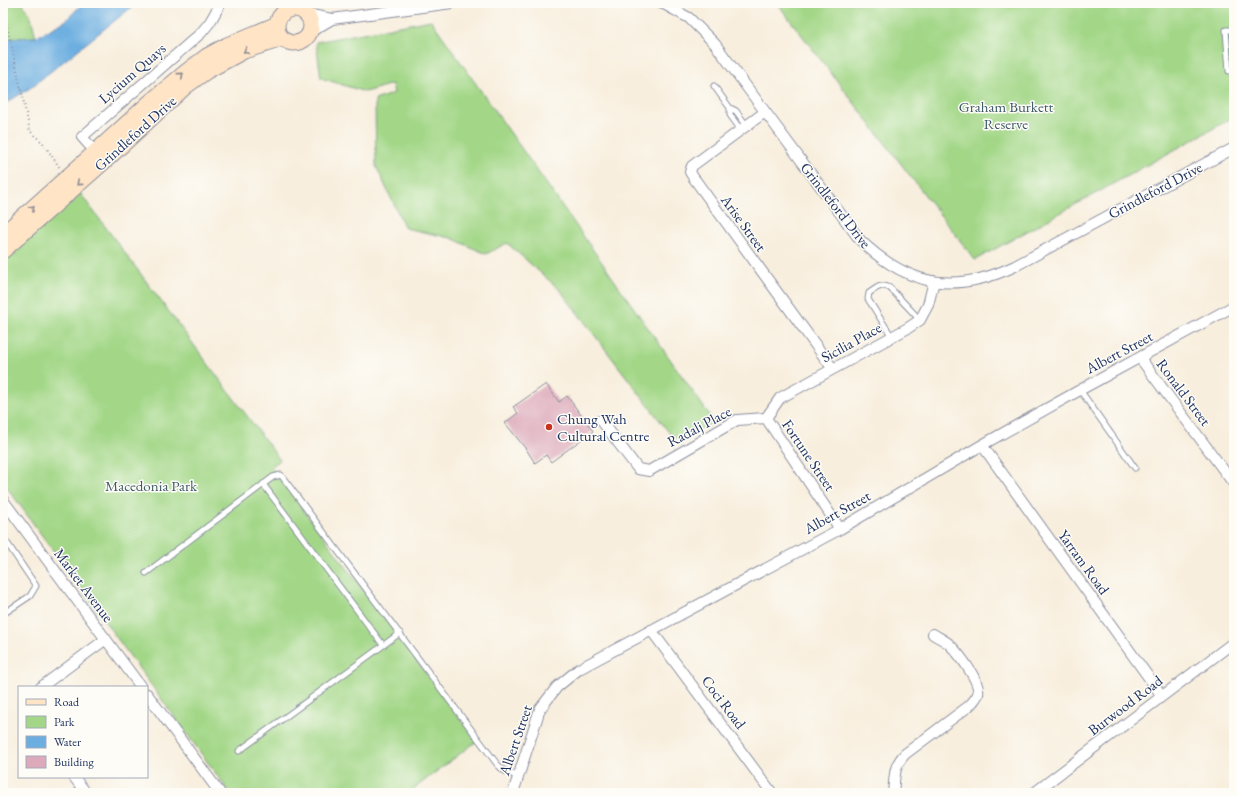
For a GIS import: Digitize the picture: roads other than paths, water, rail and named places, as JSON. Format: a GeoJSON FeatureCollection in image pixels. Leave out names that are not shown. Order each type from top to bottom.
{"type":"FeatureCollection","features":[{"type":"Feature","properties":{"kind":"street","name":"Lycium Quays"},"geometry":{"type":"LineString","coordinates":[[100,157],[82,136],[201,33],[218,8],[218,3]]}},
{"type":"Feature","properties":{"kind":"street","name":"Grindleford Drive"},"geometry":{"type":"LineString","coordinates":[[3,234],[207,71],[244,51],[282,39],[287,42],[298,42],[307,37],[310,32],[332,19],[452,3]]}},
{"type":"Feature","properties":{"kind":"street","name":"Grindleford Drive"},"geometry":{"type":"LineString","coordinates":[[662,3],[688,18],[715,44],[860,240],[875,254],[893,266],[913,276],[954,284],[975,281],[996,275],[1234,148]]}},
{"type":"Feature","properties":{"kind":"street","name":"Grindleford Drive"},"geometry":{"type":"LineString","coordinates":[[3,251],[100,157],[150,102],[207,56],[227,45],[277,24],[278,19],[285,7],[290,9],[302,9],[332,19]]}},
{"type":"Feature","properties":{"kind":"street"},"geometry":{"type":"LineString","coordinates":[[302,9],[310,22],[310,32]]}},
{"type":"Feature","properties":{"kind":"street"},"geometry":{"type":"LineString","coordinates":[[277,24],[279,34],[282,39]]}},
{"type":"Feature","properties":{"kind":"street","name":"Arise Street"},"geometry":{"type":"LineString","coordinates":[[765,112],[692,166],[690,172],[697,184],[832,369]]}},
{"type":"Feature","properties":{"kind":"street"},"geometry":{"type":"LineString","coordinates":[[920,320],[928,305],[934,281]]}},
{"type":"Feature","properties":{"kind":"street","name":"Albert Street"},"geometry":{"type":"LineString","coordinates":[[513,793],[540,709],[557,687],[583,667],[840,529],[982,445],[1234,306]]}},
{"type":"Feature","properties":{"kind":"street","name":"Sicilia Place"},"geometry":{"type":"LineString","coordinates":[[766,418],[780,398],[892,337],[920,320]]}},
{"type":"Feature","properties":{"kind":"street","name":"Ronald Street"},"geometry":{"type":"LineString","coordinates":[[1140,358],[1234,484]]}},
{"type":"Feature","properties":{"kind":"street","name":"Radalj Place"},"geometry":{"type":"LineString","coordinates":[[601,420],[638,469],[649,471],[737,420],[766,418]]}},
{"type":"Feature","properties":{"kind":"street","name":"Fortune Street"},"geometry":{"type":"LineString","coordinates":[[766,418],[840,529]]}},
{"type":"Feature","properties":{"kind":"street","name":"Yarram Road"},"geometry":{"type":"LineString","coordinates":[[982,445],[1162,696]]}},
{"type":"Feature","properties":{"kind":"street","name":"Market Avenue"},"geometry":{"type":"LineString","coordinates":[[3,500],[141,686]]}},
{"type":"Feature","properties":{"kind":"street","name":"Coci Road"},"geometry":{"type":"LineString","coordinates":[[651,630],[772,793]]}},
{"type":"Feature","properties":{"kind":"street"},"geometry":{"type":"LineString","coordinates":[[893,793],[895,770],[898,760],[969,706],[975,700],[978,692],[978,684],[974,676],[950,645],[933,634]]}},
{"type":"Feature","properties":{"kind":"street"},"geometry":{"type":"LineString","coordinates":[[42,686],[106,639]]}},
{"type":"Feature","properties":{"kind":"street","name":"Burwood Road"},"geometry":{"type":"LineString","coordinates":[[1034,793],[1234,642]]}},
{"type":"Feature","properties":{"kind":"street"},"geometry":{"type":"LineString","coordinates":[[148,695],[220,793]]}},
{"type":"Feature","properties":{"kind":"street"},"geometry":{"type":"LineString","coordinates":[[75,778],[86,793]]}},
{"type":"Feature","properties":{"kind":"lane"},"geometry":{"type":"LineString","coordinates":[[1234,30],[1226,30],[1229,71],[1234,71]]}},
{"type":"Feature","properties":{"kind":"lane"},"geometry":{"type":"LineString","coordinates":[[714,86],[730,108],[736,111],[744,128]]}},
{"type":"Feature","properties":{"kind":"lane"},"geometry":{"type":"LineString","coordinates":[[892,337],[868,299],[869,293],[880,285],[890,288],[920,320]]}},
{"type":"Feature","properties":{"kind":"lane"},"geometry":{"type":"LineString","coordinates":[[1080,390],[1135,468]]}},
{"type":"Feature","properties":{"kind":"lane"},"geometry":{"type":"LineString","coordinates":[[146,573],[278,474],[283,477],[497,764],[503,770],[518,777]]}},
{"type":"Feature","properties":{"kind":"lane"},"geometry":{"type":"LineString","coordinates":[[263,484],[383,645]]}},
{"type":"Feature","properties":{"kind":"lane"},"geometry":{"type":"LineString","coordinates":[[3,537],[36,586],[30,596],[3,614]]}},
{"type":"Feature","properties":{"kind":"lane"},"geometry":{"type":"LineString","coordinates":[[239,751],[400,633]]}},
{"type":"Feature","properties":{"kind":"water"},"geometry":{"type":"Polygon","coordinates":[[[83,3],[137,3],[30,88],[3,105],[3,39],[36,37],[65,21],[83,3]]]}},
{"type":"Feature","properties":{"kind":"place","name":"Chung Wah Cultural Centre"},"geometry":{"type":"Point","coordinates":[549,427]}},
{"type":"Feature","properties":{"kind":"park label","name":"Graham Burkett Reserve"},"geometry":{"type":"Point","coordinates":[1006,114]}},
{"type":"Feature","properties":{"kind":"park label","name":"Macedonia Park"},"geometry":{"type":"Point","coordinates":[151,485]}}]}
